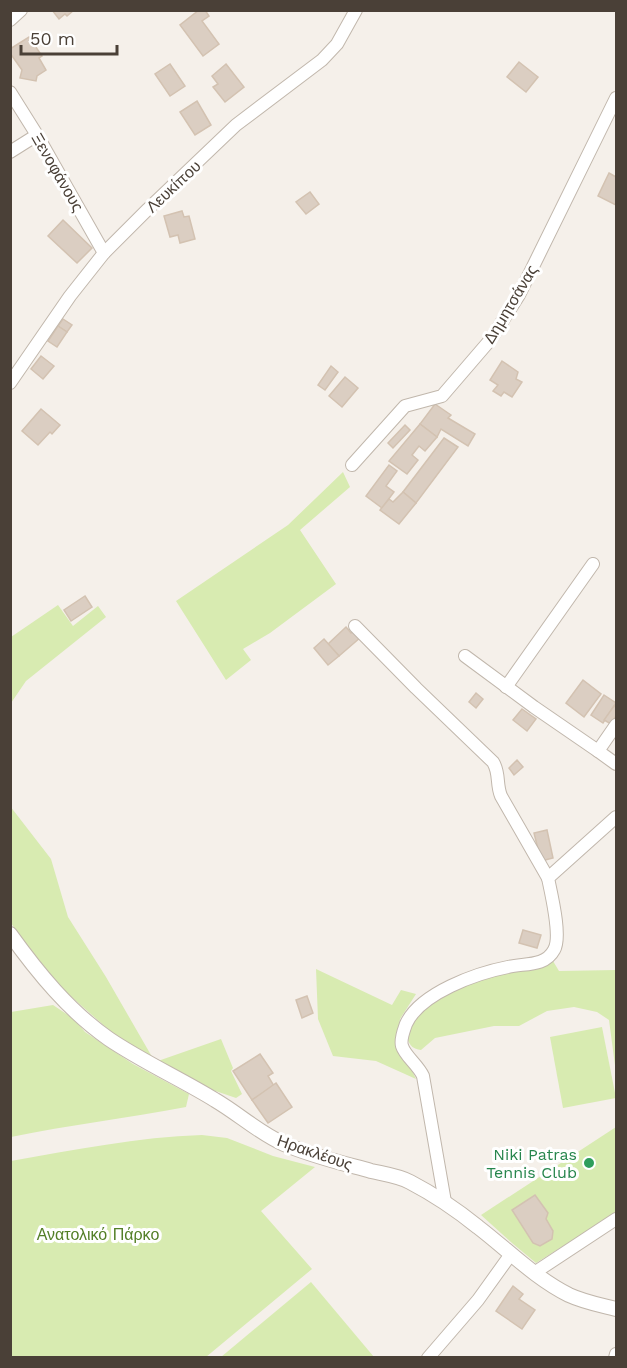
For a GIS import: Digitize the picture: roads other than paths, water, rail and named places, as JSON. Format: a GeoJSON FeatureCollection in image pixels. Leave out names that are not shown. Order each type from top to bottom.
{"type":"FeatureCollection","features":[{"type":"Feature","properties":{"kind":"street"},"geometry":{"type":"LineString","coordinates":[[10,20],[21,10]]}},
{"type":"Feature","properties":{"kind":"street","name":"Λευκίπου"},"geometry":{"type":"LineString","coordinates":[[10,383],[70,296],[104,253],[236,125],[322,60],[337,44],[356,10]]}},
{"type":"Feature","properties":{"kind":"street","name":"Ξενοφάνους"},"geometry":{"type":"LineString","coordinates":[[10,92],[104,253]]}},
{"type":"Feature","properties":{"kind":"street","name":"Δημητσάνας"},"geometry":{"type":"LineString","coordinates":[[351,465],[405,406],[442,396],[491,339],[519,295],[616,98]]}},
{"type":"Feature","properties":{"kind":"street"},"geometry":{"type":"LineString","coordinates":[[10,152],[37,135]]}},
{"type":"Feature","properties":{"kind":"street"},"geometry":{"type":"LineString","coordinates":[[506,687],[593,564]]}},
{"type":"Feature","properties":{"kind":"street"},"geometry":{"type":"LineString","coordinates":[[355,626],[493,762],[498,770],[498,786],[501,796],[548,878],[552,902],[557,937],[552,954],[541,962],[488,972],[435,994],[414,1011],[404,1030],[401,1041],[403,1048],[423,1076],[445,1202]]}},
{"type":"Feature","properties":{"kind":"street"},"geometry":{"type":"LineString","coordinates":[[465,656],[616,764]]}},
{"type":"Feature","properties":{"kind":"street"},"geometry":{"type":"LineString","coordinates":[[598,751],[616,725]]}},
{"type":"Feature","properties":{"kind":"street"},"geometry":{"type":"LineString","coordinates":[[548,878],[616,817]]}},
{"type":"Feature","properties":{"kind":"street","name":"Ηρακλέους"},"geometry":{"type":"LineString","coordinates":[[10,934],[67,1004],[109,1039],[141,1059],[216,1101],[261,1132],[284,1144],[323,1158],[407,1180],[445,1202],[534,1273],[557,1288],[579,1299],[616,1309]]}},
{"type":"Feature","properties":{"kind":"street"},"geometry":{"type":"LineString","coordinates":[[534,1273],[616,1219]]}},
{"type":"Feature","properties":{"kind":"street"},"geometry":{"type":"LineString","coordinates":[[428,1358],[478,1300],[511,1254]]}},
{"type":"Feature","properties":{"kind":"place","name":"Niki Patras Tennis Club"},"geometry":{"type":"Point","coordinates":[589,1163]}},
{"type":"Feature","properties":{"kind":"park label","name":"Ανατολικό Πάρκο"},"geometry":{"type":"Point","coordinates":[98,1234]}}]}
